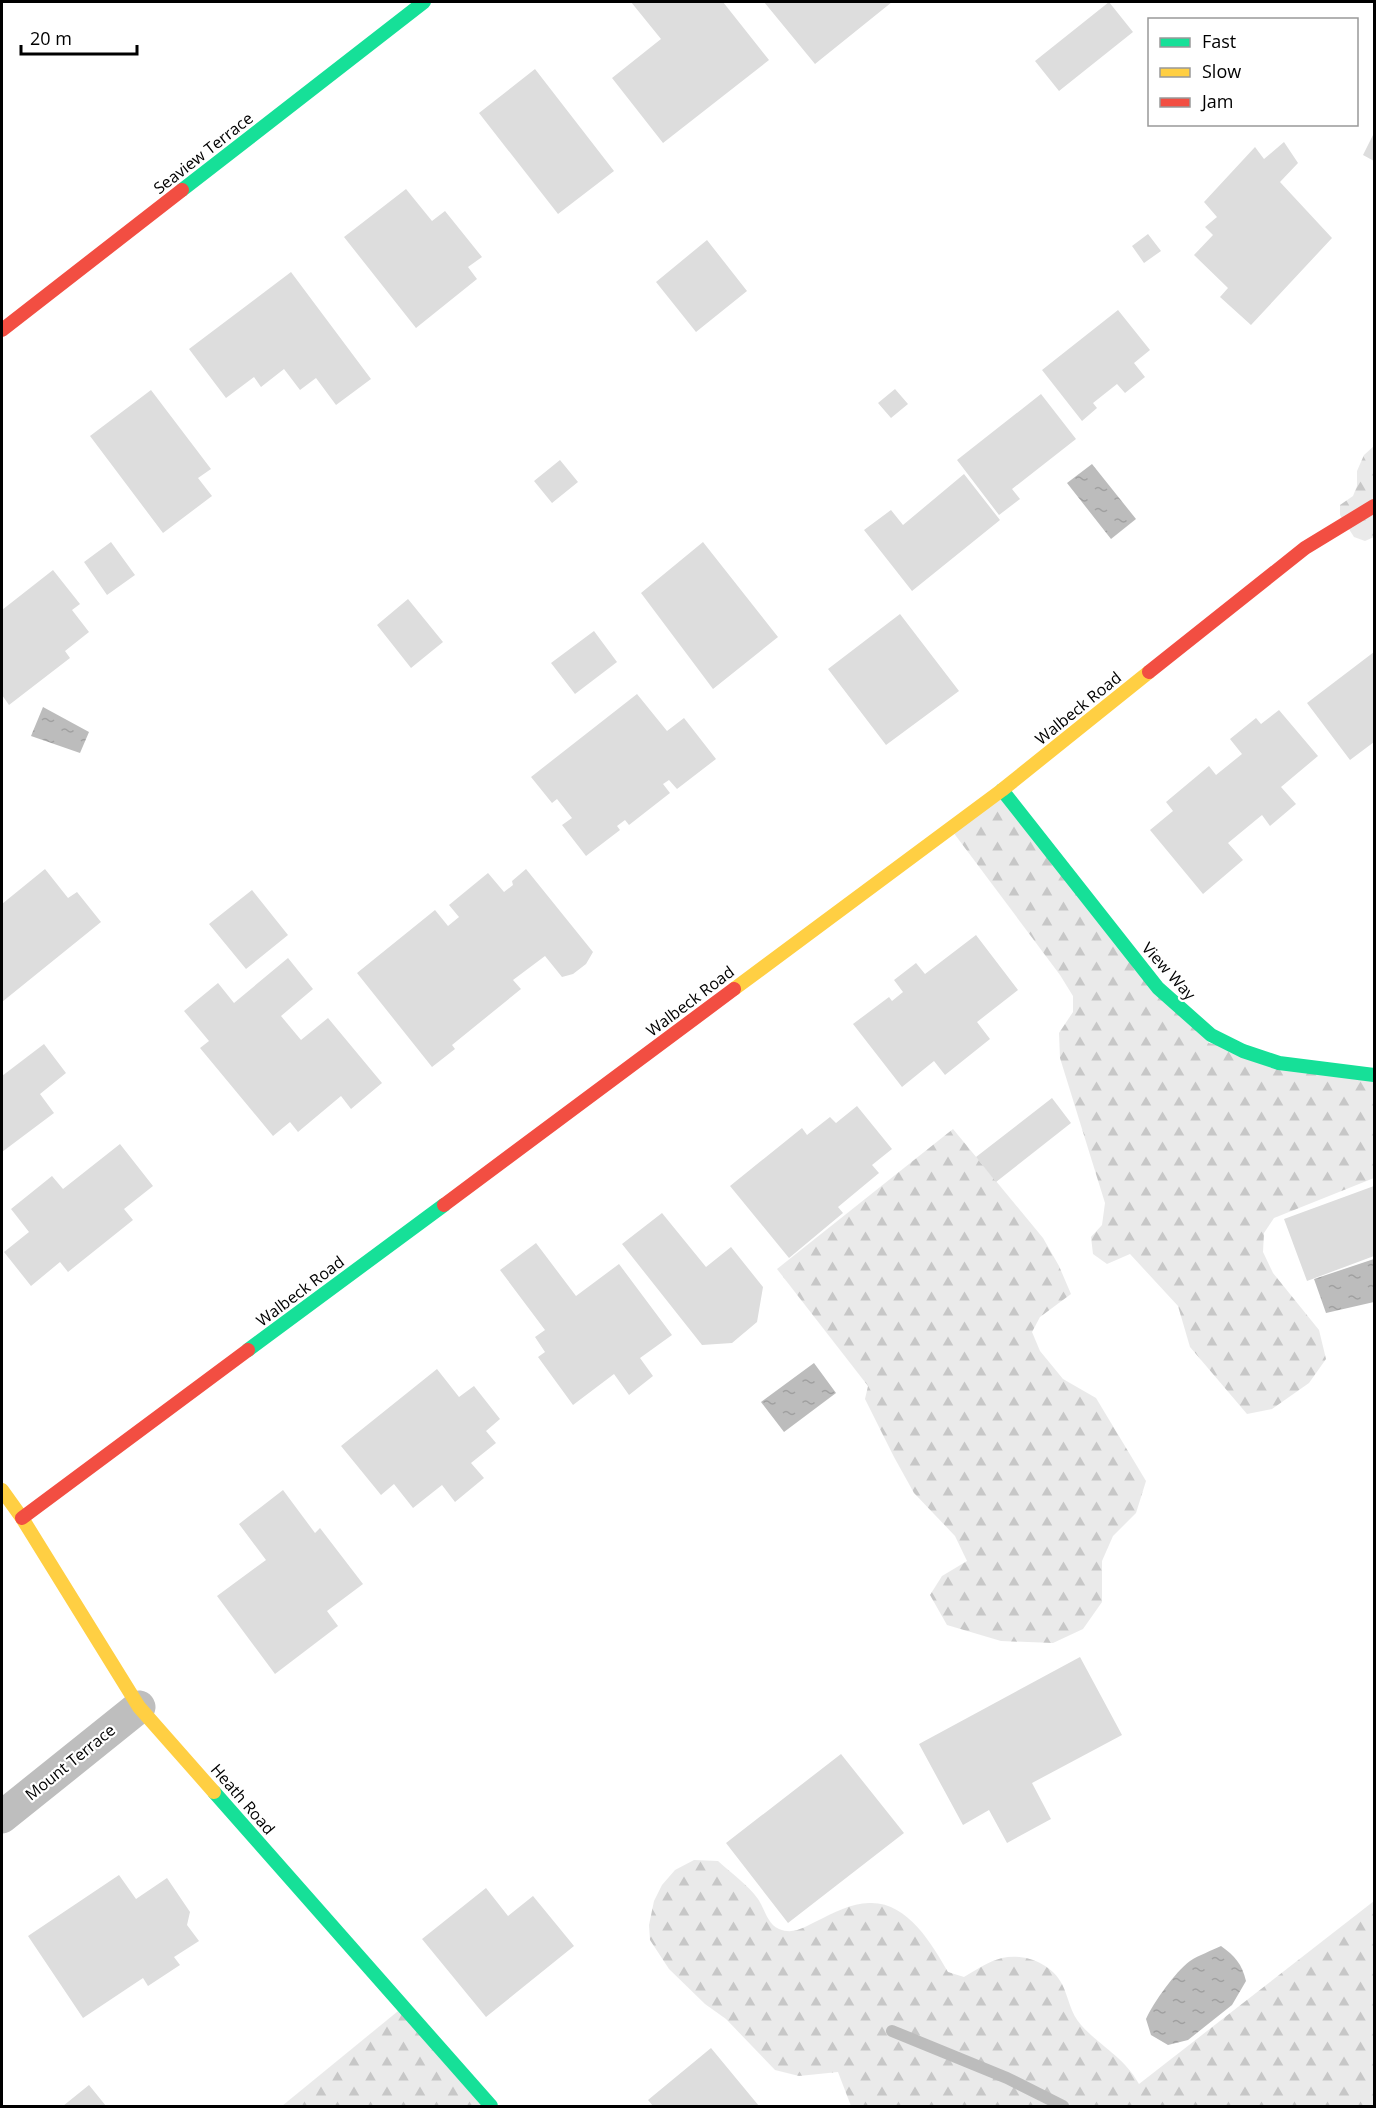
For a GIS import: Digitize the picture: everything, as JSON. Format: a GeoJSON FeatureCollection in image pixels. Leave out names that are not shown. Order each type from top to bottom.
{"type":"FeatureCollection","features":[{"type":"Feature","properties":{"kind":"street","name":"Seaview Terrace"},"geometry":{"type":"LineString","coordinates":[[2,330],[424,2]]}},
{"type":"Feature","properties":{"kind":"street","name":"Walbeck Road"},"geometry":{"type":"LineString","coordinates":[[22,1518],[1002,790],[1305,548],[1374,506]]}},
{"type":"Feature","properties":{"kind":"street","name":"View Way"},"geometry":{"type":"LineString","coordinates":[[1002,790],[1158,988],[1211,1035],[1243,1051],[1279,1063],[1374,1075]]}},
{"type":"Feature","properties":{"kind":"street","name":"Heath Road"},"geometry":{"type":"LineString","coordinates":[[2,1490],[22,1518],[139,1707],[490,2106]]}},
{"type":"Feature","properties":{"kind":"street","name":"Mount Terrace"},"geometry":{"type":"LineString","coordinates":[[2,1817],[139,1707]]}},
{"type":"Feature","properties":{"kind":"green space"},"geometry":{"type":"Polygon","coordinates":[[[1374,446],[1374,537],[1365,541],[1354,537],[1340,515],[1340,505],[1353,496],[1357,486],[1357,471],[1364,455],[1374,446]]]}},
{"type":"Feature","properties":{"kind":"green space"},"geometry":{"type":"Polygon","coordinates":[[[1002,796],[1209,1043],[1374,1082],[1374,1178],[1274,1218],[1264,1233],[1263,1252],[1273,1273],[1319,1330],[1326,1359],[1309,1383],[1272,1409],[1247,1414],[1190,1347],[1178,1306],[1130,1254],[1107,1264],[1093,1254],[1091,1237],[1102,1225],[1105,1203],[1060,1058],[1059,1033],[1073,1012],[1073,996],[1060,975],[953,832],[1002,796]]]}},
{"type":"Feature","properties":{"kind":"green space"},"geometry":{"type":"Polygon","coordinates":[[[953,1129],[1043,1238],[1071,1294],[1040,1317],[1032,1332],[1040,1351],[1063,1379],[1096,1398],[1146,1481],[1136,1513],[1113,1536],[1102,1561],[1102,1602],[1083,1629],[1053,1643],[1001,1641],[947,1625],[930,1595],[942,1576],[967,1561],[955,1536],[914,1493],[865,1399],[868,1386],[777,1269],[953,1129]]]}},
{"type":"Feature","properties":{"kind":"green space"},"geometry":{"type":"Polygon","coordinates":[[[694,1860],[718,1861],[754,1894],[772,1924],[784,1931],[799,1930],[856,1905],[883,1904],[895,1909],[917,1926],[948,1972],[964,1977],[992,1961],[1010,1957],[1028,1958],[1044,1965],[1062,1984],[1074,2015],[1081,2025],[1126,2066],[1139,2084],[1374,1901],[1374,2106],[851,2106],[838,2072],[799,2076],[775,2070],[726,2019],[705,2004],[669,1969],[650,1940],[649,1925],[654,1901],[662,1885],[675,1870],[694,1860]]]}},
{"type":"Feature","properties":{"kind":"green space"},"geometry":{"type":"Polygon","coordinates":[[[403,2007],[490,2106],[282,2106],[403,2007]]]}},
{"type":"Feature","properties":{"kind":"water"},"geometry":{"type":"Polygon","coordinates":[[[1092,464],[1136,519],[1111,539],[1067,483],[1092,464]]]}},
{"type":"Feature","properties":{"kind":"water"},"geometry":{"type":"Polygon","coordinates":[[[43,707],[89,732],[80,753],[31,736],[43,707]]]}},
{"type":"Feature","properties":{"kind":"water"},"geometry":{"type":"Polygon","coordinates":[[[1374,1259],[1374,1302],[1326,1313],[1314,1279],[1374,1259]]]}},
{"type":"Feature","properties":{"kind":"water"},"geometry":{"type":"Polygon","coordinates":[[[814,1363],[836,1393],[784,1432],[761,1402],[814,1363]]]}},
{"type":"Feature","properties":{"kind":"water"},"geometry":{"type":"Polygon","coordinates":[[[1221,1946],[1237,1961],[1246,1981],[1232,2005],[1188,2040],[1168,2045],[1151,2035],[1146,2019],[1159,1996],[1190,1961],[1221,1946]]]}},
{"type":"Feature","properties":{"kind":"building"},"geometry":{"type":"Polygon","coordinates":[[[631,2],[723,2],[769,60],[663,143],[612,78],[661,39],[631,2]]]}},
{"type":"Feature","properties":{"kind":"building"},"geometry":{"type":"Polygon","coordinates":[[[764,2],[892,2],[815,64],[764,2]]]}},
{"type":"Feature","properties":{"kind":"building"},"geometry":{"type":"Polygon","coordinates":[[[1109,2],[1133,32],[1059,91],[1035,61],[1109,2]]]}},
{"type":"Feature","properties":{"kind":"building"},"geometry":{"type":"Polygon","coordinates":[[[535,69],[614,171],[558,214],[479,113],[535,69]]]}},
{"type":"Feature","properties":{"kind":"building"},"geometry":{"type":"Polygon","coordinates":[[[1374,133],[1374,161],[1363,155],[1374,133]]]}},
{"type":"Feature","properties":{"kind":"building"},"geometry":{"type":"Polygon","coordinates":[[[1284,142],[1298,163],[1280,182],[1332,238],[1251,325],[1220,297],[1228,288],[1194,255],[1213,235],[1205,227],[1217,217],[1204,202],[1255,147],[1264,159],[1284,142]]]}},
{"type":"Feature","properties":{"kind":"building"},"geometry":{"type":"Polygon","coordinates":[[[406,189],[432,221],[445,211],[482,257],[468,267],[477,279],[416,328],[344,237],[406,189]]]}},
{"type":"Feature","properties":{"kind":"building"},"geometry":{"type":"Polygon","coordinates":[[[1148,234],[1161,251],[1144,263],[1132,246],[1148,234]]]}},
{"type":"Feature","properties":{"kind":"building"},"geometry":{"type":"Polygon","coordinates":[[[707,240],[747,291],[696,332],[656,282],[707,240]]]}},
{"type":"Feature","properties":{"kind":"building"},"geometry":{"type":"Polygon","coordinates":[[[291,272],[371,379],[336,405],[316,378],[300,390],[284,369],[261,387],[254,377],[226,398],[189,349],[291,272]]]}},
{"type":"Feature","properties":{"kind":"building"},"geometry":{"type":"Polygon","coordinates":[[[1118,310],[1150,350],[1134,363],[1145,377],[1125,393],[1117,384],[1093,403],[1097,408],[1082,421],[1042,370],[1118,310]]]}},
{"type":"Feature","properties":{"kind":"building"},"geometry":{"type":"Polygon","coordinates":[[[895,389],[908,404],[891,418],[878,403],[895,389]]]}},
{"type":"Feature","properties":{"kind":"building"},"geometry":{"type":"Polygon","coordinates":[[[151,390],[211,469],[198,478],[212,496],[163,533],[90,436],[151,390]]]}},
{"type":"Feature","properties":{"kind":"building"},"geometry":{"type":"Polygon","coordinates":[[[1041,394],[1076,439],[1012,489],[1020,499],[999,515],[957,460],[1041,394]]]}},
{"type":"Feature","properties":{"kind":"building"},"geometry":{"type":"Polygon","coordinates":[[[560,460],[578,482],[552,503],[534,481],[560,460]]]}},
{"type":"Feature","properties":{"kind":"building"},"geometry":{"type":"Polygon","coordinates":[[[964,474],[1000,520],[912,591],[864,530],[891,510],[903,525],[964,474]]]}},
{"type":"Feature","properties":{"kind":"building"},"geometry":{"type":"Polygon","coordinates":[[[111,542],[135,575],[107,595],[84,562],[111,542]]]}},
{"type":"Feature","properties":{"kind":"building"},"geometry":{"type":"Polygon","coordinates":[[[703,542],[778,637],[713,689],[641,593],[703,542]]]}},
{"type":"Feature","properties":{"kind":"building"},"geometry":{"type":"Polygon","coordinates":[[[53,570],[80,604],[72,610],[89,632],[65,651],[70,658],[9,705],[2,695],[2,610],[53,570]]]}},
{"type":"Feature","properties":{"kind":"building"},"geometry":{"type":"Polygon","coordinates":[[[408,599],[443,642],[411,668],[377,625],[408,599]]]}},
{"type":"Feature","properties":{"kind":"building"},"geometry":{"type":"Polygon","coordinates":[[[900,614],[959,691],[886,745],[828,669],[900,614]]]}},
{"type":"Feature","properties":{"kind":"building"},"geometry":{"type":"Polygon","coordinates":[[[594,631],[617,662],[575,694],[551,663],[594,631]]]}},
{"type":"Feature","properties":{"kind":"building"},"geometry":{"type":"Polygon","coordinates":[[[1374,652],[1374,742],[1350,760],[1307,703],[1374,652]]]}},
{"type":"Feature","properties":{"kind":"building"},"geometry":{"type":"Polygon","coordinates":[[[637,694],[667,731],[684,718],[716,759],[677,789],[669,780],[663,784],[670,793],[629,825],[625,820],[617,826],[620,830],[586,856],[562,825],[572,818],[557,799],[552,803],[531,777],[637,694]]]}},
{"type":"Feature","properties":{"kind":"building"},"geometry":{"type":"Polygon","coordinates":[[[1279,710],[1318,756],[1281,787],[1296,804],[1270,826],[1262,815],[1228,843],[1243,860],[1203,894],[1150,830],[1173,811],[1166,802],[1209,766],[1216,775],[1242,754],[1230,739],[1256,718],[1261,724],[1279,710]]]}},
{"type":"Feature","properties":{"kind":"building"},"geometry":{"type":"Polygon","coordinates":[[[45,869],[68,898],[77,892],[101,922],[2,1002],[2,904],[45,869]]]}},
{"type":"Feature","properties":{"kind":"building"},"geometry":{"type":"Polygon","coordinates":[[[526,869],[593,952],[586,964],[573,974],[562,977],[545,956],[513,980],[521,989],[452,1045],[455,1049],[432,1067],[357,973],[435,910],[448,926],[459,917],[449,905],[488,873],[504,892],[513,885],[512,881],[526,869]]]}},
{"type":"Feature","properties":{"kind":"building"},"geometry":{"type":"Polygon","coordinates":[[[252,890],[288,935],[246,969],[209,924],[252,890]]]}},
{"type":"Feature","properties":{"kind":"building"},"geometry":{"type":"Polygon","coordinates":[[[976,935],[1018,990],[977,1022],[990,1039],[945,1075],[934,1061],[902,1087],[853,1024],[889,997],[892,1001],[903,992],[894,980],[916,963],[925,974],[976,935]]]}},
{"type":"Feature","properties":{"kind":"building"},"geometry":{"type":"Polygon","coordinates":[[[288,958],[313,989],[281,1016],[301,1040],[328,1018],[382,1083],[351,1109],[341,1096],[298,1132],[290,1122],[273,1136],[200,1048],[209,1041],[184,1011],[218,983],[234,1003],[288,958]]]}},
{"type":"Feature","properties":{"kind":"building"},"geometry":{"type":"Polygon","coordinates":[[[44,1044],[66,1073],[40,1094],[54,1113],[2,1152],[2,1076],[44,1044]]]}},
{"type":"Feature","properties":{"kind":"building"},"geometry":{"type":"Polygon","coordinates":[[[1052,1098],[1071,1123],[996,1182],[976,1157],[1052,1098]]]}},
{"type":"Feature","properties":{"kind":"building"},"geometry":{"type":"Polygon","coordinates":[[[857,1106],[892,1149],[872,1165],[879,1173],[838,1207],[843,1213],[789,1258],[730,1186],[802,1128],[807,1135],[830,1117],[836,1123],[857,1106]]]}},
{"type":"Feature","properties":{"kind":"building"},"geometry":{"type":"Polygon","coordinates":[[[120,1144],[153,1186],[124,1209],[133,1220],[68,1272],[60,1262],[31,1286],[4,1252],[29,1232],[11,1209],[52,1176],[63,1189],[120,1144]]]}},
{"type":"Feature","properties":{"kind":"building"},"geometry":{"type":"Polygon","coordinates":[[[1374,1186],[1374,1256],[1307,1281],[1284,1219],[1374,1186]]]}},
{"type":"Feature","properties":{"kind":"building"},"geometry":{"type":"Polygon","coordinates":[[[662,1213],[706,1267],[731,1247],[763,1287],[757,1322],[732,1343],[702,1345],[622,1244],[662,1213]]]}},
{"type":"Feature","properties":{"kind":"building"},"geometry":{"type":"Polygon","coordinates":[[[536,1243],[576,1296],[619,1264],[672,1335],[640,1358],[653,1376],[629,1395],[614,1374],[573,1405],[538,1357],[545,1352],[535,1337],[545,1330],[500,1270],[536,1243]]]}},
{"type":"Feature","properties":{"kind":"building"},"geometry":{"type":"Polygon","coordinates":[[[437,1369],[459,1397],[474,1386],[500,1419],[486,1431],[496,1443],[471,1463],[484,1478],[455,1502],[442,1485],[413,1508],[394,1484],[381,1495],[341,1446],[437,1369]]]}},
{"type":"Feature","properties":{"kind":"building"},"geometry":{"type":"Polygon","coordinates":[[[283,1490],[315,1533],[320,1528],[363,1584],[327,1611],[338,1626],[275,1674],[217,1596],[266,1560],[239,1524],[283,1490]]]}},
{"type":"Feature","properties":{"kind":"building"},"geometry":{"type":"Polygon","coordinates":[[[1080,1657],[1122,1735],[1032,1783],[1051,1819],[1007,1843],[989,1810],[963,1825],[919,1744],[1080,1657]]]}},
{"type":"Feature","properties":{"kind":"building"},"geometry":{"type":"Polygon","coordinates":[[[841,1754],[904,1833],[788,1923],[726,1843],[841,1754]]]}},
{"type":"Feature","properties":{"kind":"building"},"geometry":{"type":"Polygon","coordinates":[[[119,1875],[136,1899],[167,1878],[190,1912],[187,1925],[199,1941],[174,1957],[180,1965],[148,1986],[143,1978],[83,2018],[28,1936],[119,1875]]]}},
{"type":"Feature","properties":{"kind":"building"},"geometry":{"type":"Polygon","coordinates":[[[486,1888],[508,1916],[533,1896],[574,1946],[486,2017],[422,1939],[486,1888]]]}},
{"type":"Feature","properties":{"kind":"building"},"geometry":{"type":"Polygon","coordinates":[[[711,2048],[759,2106],[653,2106],[648,2100],[711,2048]]]}},
{"type":"Feature","properties":{"kind":"building"},"geometry":{"type":"Polygon","coordinates":[[[89,2085],[106,2106],[63,2106],[89,2085]]]}},
{"type":"Feature","properties":{"kind":"waterway"},"geometry":{"type":"LineString","coordinates":[[892,2031],[1007,2078],[1063,2106]]}},
{"type":"Feature","properties":{"kind":"traffic: fast"},"geometry":{"type":"LineString","coordinates":[[182,190],[424,2]]}},
{"type":"Feature","properties":{"kind":"traffic: fast"},"geometry":{"type":"LineString","coordinates":[[1002,790],[1158,988],[1211,1035],[1243,1051],[1279,1063],[1374,1075]]}},
{"type":"Feature","properties":{"kind":"traffic: fast"},"geometry":{"type":"LineString","coordinates":[[248,1350],[444,1205]]}},
{"type":"Feature","properties":{"kind":"traffic: fast"},"geometry":{"type":"LineString","coordinates":[[214,1792],[491,2106]]}},
{"type":"Feature","properties":{"kind":"traffic: slow"},"geometry":{"type":"LineString","coordinates":[[734,989],[1002,790],[1149,672]]}},
{"type":"Feature","properties":{"kind":"traffic: slow"},"geometry":{"type":"LineString","coordinates":[[2,1490],[22,1518],[139,1707],[214,1792]]}},
{"type":"Feature","properties":{"kind":"traffic: jam"},"geometry":{"type":"LineString","coordinates":[[2,330],[182,190]]}},
{"type":"Feature","properties":{"kind":"traffic: jam"},"geometry":{"type":"LineString","coordinates":[[1149,672],[1305,548],[1374,506]]}},
{"type":"Feature","properties":{"kind":"traffic: jam"},"geometry":{"type":"LineString","coordinates":[[444,1205],[734,989]]}},
{"type":"Feature","properties":{"kind":"traffic: jam"},"geometry":{"type":"LineString","coordinates":[[22,1518],[248,1350]]}}]}
